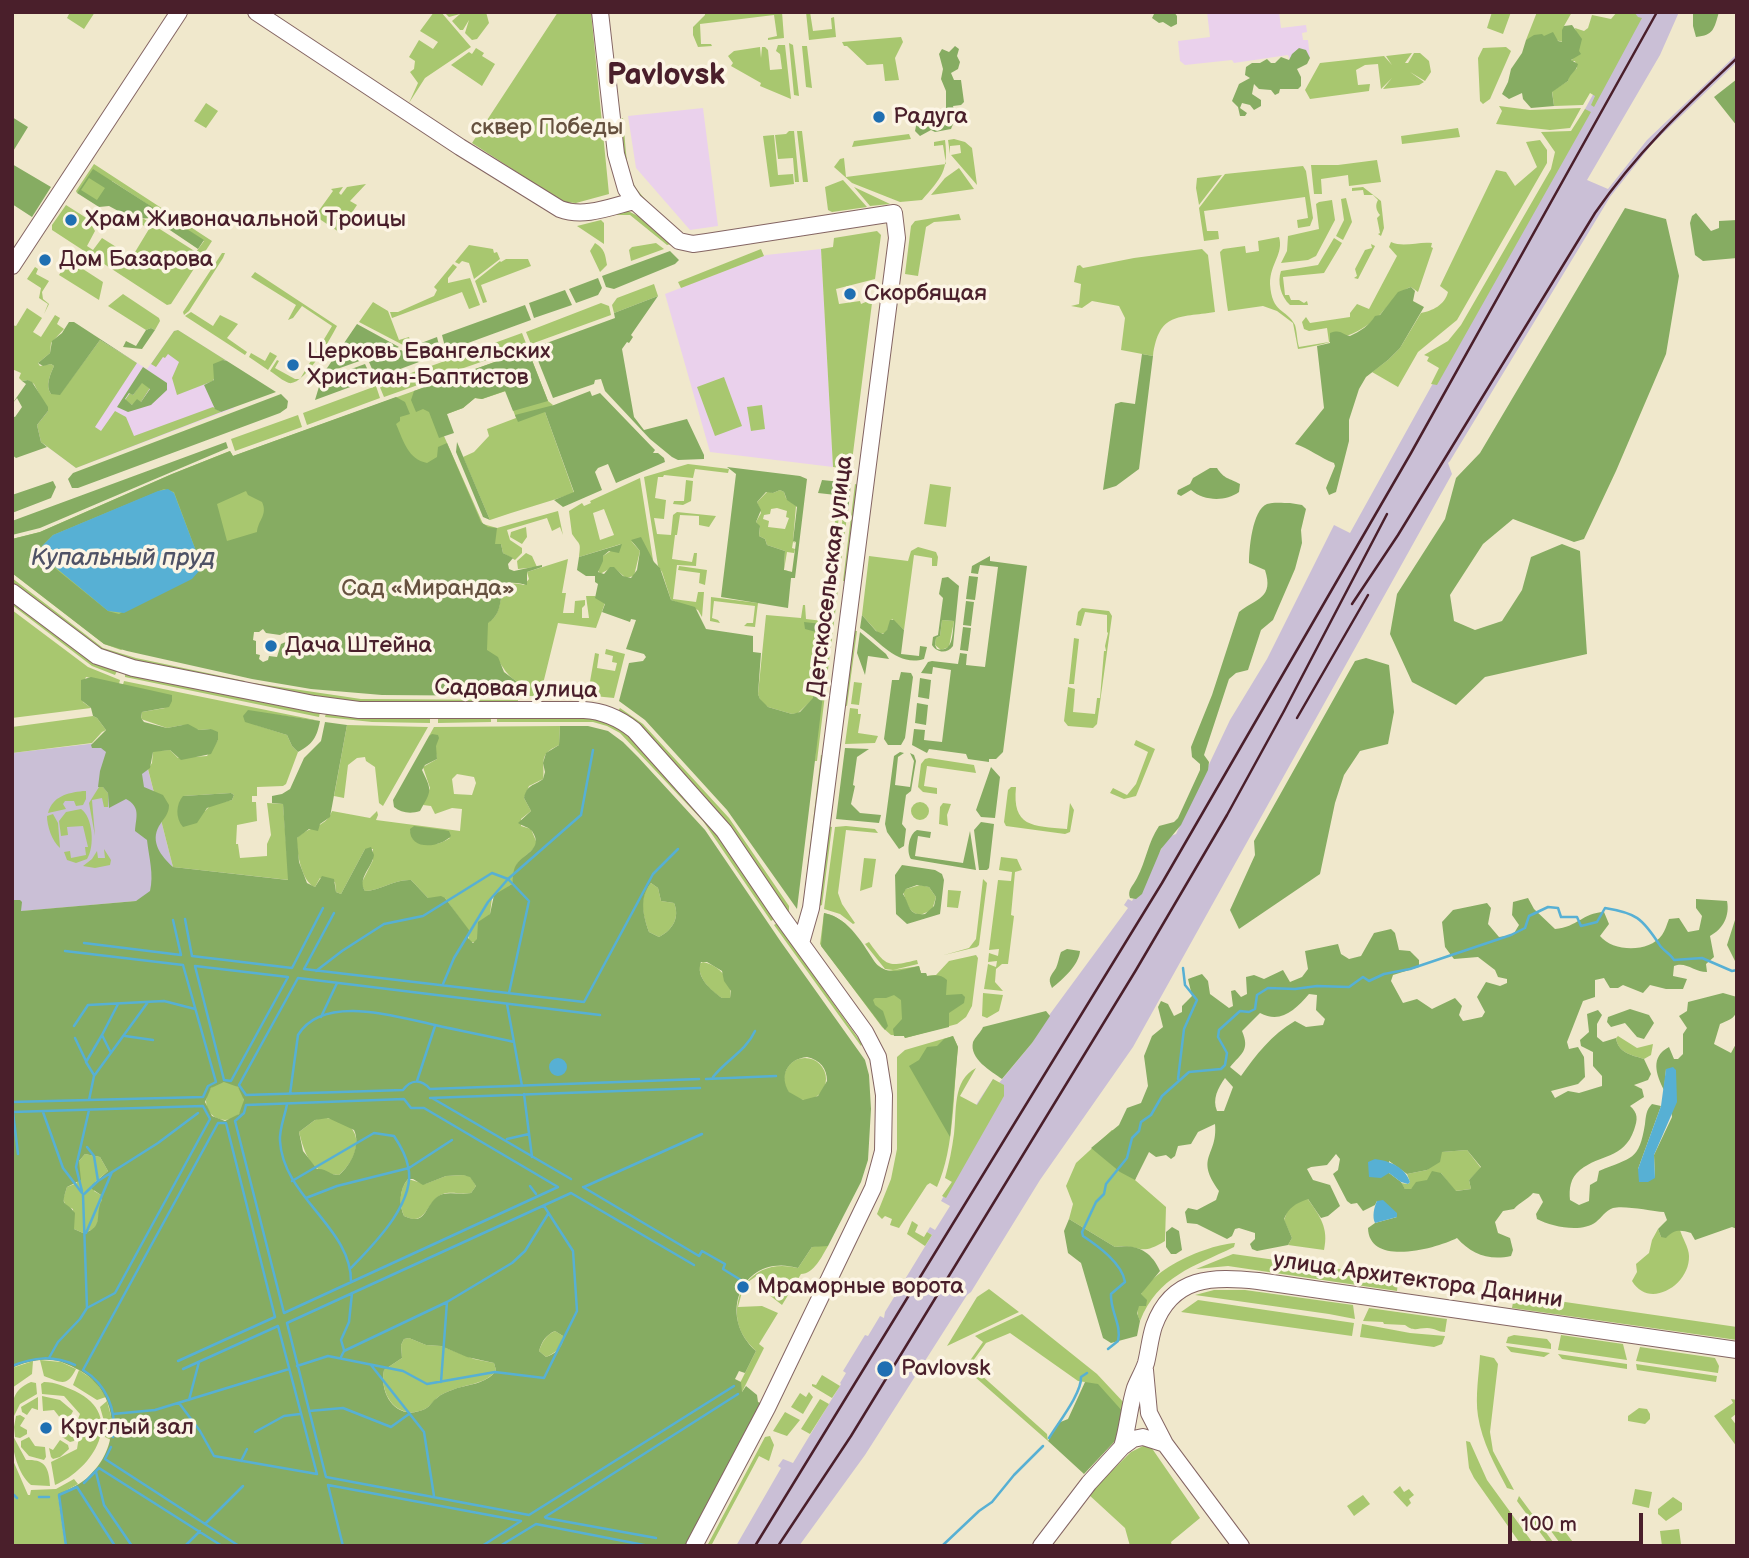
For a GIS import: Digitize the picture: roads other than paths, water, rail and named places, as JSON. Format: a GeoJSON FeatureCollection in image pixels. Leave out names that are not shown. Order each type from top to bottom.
{"type":"FeatureCollection","features":[{"type":"Feature","properties":{"kind":"main road"},"geometry":{"type":"LineString","coordinates":[[12,266],[178,12]]}},
{"type":"Feature","properties":{"kind":"main road"},"geometry":{"type":"LineString","coordinates":[[256,12],[460,147],[560,209],[587,213],[634,201],[622,181],[616,154],[600,12]]}},
{"type":"Feature","properties":{"kind":"main road","name":"Детскосельская улица"},"geometry":{"type":"LineString","coordinates":[[634,201],[679,241],[693,244],[894,213],[897,238],[811,908],[801,943]]}},
{"type":"Feature","properties":{"kind":"main road","name":"Садовая улица"},"geometry":{"type":"LineString","coordinates":[[13,592],[97,656],[133,668],[314,704],[359,710],[584,710],[612,716],[634,730],[713,817],[874,1046],[880,1062],[884,1096],[883,1151],[873,1188],[861,1215],[767,1408],[694,1546]]}},
{"type":"Feature","properties":{"kind":"main road","name":"улица Архитектора Данини"},"geometry":{"type":"LineString","coordinates":[[1122,1447],[1135,1390],[1145,1366],[1154,1327],[1166,1303],[1192,1283],[1218,1278],[1258,1281],[1737,1350]]}},
{"type":"Feature","properties":{"kind":"main road","name":"улица Архитектора Данини"},"geometry":{"type":"LineString","coordinates":[[1145,1366],[1149,1413],[1165,1444],[1241,1546]]}},
{"type":"Feature","properties":{"kind":"main road"},"geometry":{"type":"LineString","coordinates":[[1041,1546],[1122,1447],[1133,1439],[1143,1437],[1165,1444]]}},
{"type":"Feature","properties":{"kind":"water","name":"Купальный пруд"},"geometry":{"type":"Polygon","coordinates":[[[168,489],[174,493],[199,559],[199,571],[192,579],[124,613],[108,611],[43,557],[42,546],[53,535],[168,489]]]}},
{"type":"Feature","properties":{"kind":"water"},"geometry":{"type":"Polygon","coordinates":[[[558,1058],[564,1061],[567,1067],[564,1073],[558,1076],[552,1073],[549,1067],[552,1061],[558,1058]]]}},
{"type":"Feature","properties":{"kind":"water"},"geometry":{"type":"Polygon","coordinates":[[[1673,1067],[1676,1070],[1677,1102],[1654,1155],[1655,1178],[1648,1182],[1639,1182],[1638,1169],[1661,1106],[1666,1069],[1673,1067]]]}},
{"type":"Feature","properties":{"kind":"water"},"geometry":{"type":"Polygon","coordinates":[[[1375,1159],[1396,1166],[1405,1172],[1410,1182],[1401,1182],[1389,1173],[1381,1178],[1369,1177],[1368,1162],[1375,1159]]]}},
{"type":"Feature","properties":{"kind":"water"},"geometry":{"type":"Polygon","coordinates":[[[1383,1200],[1397,1213],[1397,1217],[1375,1223],[1376,1203],[1383,1200]]]}},
{"type":"Feature","properties":{"kind":"waterway"},"geometry":{"type":"LineString","coordinates":[[443,984],[454,958],[488,902],[508,879],[581,815],[593,750]]}},
{"type":"Feature","properties":{"kind":"waterway"},"geometry":{"type":"LineString","coordinates":[[334,913],[304,969],[584,1002],[653,874],[678,849]]}},
{"type":"Feature","properties":{"kind":"waterway"},"geometry":{"type":"LineString","coordinates":[[316,971],[384,924],[423,916],[492,873],[508,879],[529,901],[509,993]]}},
{"type":"Feature","properties":{"kind":"waterway"},"geometry":{"type":"LineString","coordinates":[[1108,1349],[1118,1341],[1119,1335],[1111,1294],[1125,1282],[1114,1262],[1083,1236],[1082,1232],[1096,1202],[1104,1194],[1106,1184],[1127,1158],[1132,1138],[1139,1131],[1141,1122],[1151,1115],[1162,1096],[1189,1072],[1221,1069],[1225,1065],[1227,1053],[1218,1037],[1219,1030],[1240,1011],[1249,1012],[1255,1009],[1257,995],[1268,988],[1349,987],[1363,977],[1369,981],[1511,935],[1525,928],[1529,916],[1548,907],[1558,908],[1561,917],[1577,917],[1581,926],[1597,922],[1605,908],[1624,912],[1643,923],[1674,960],[1702,958],[1732,971],[1737,970]]}},
{"type":"Feature","properties":{"kind":"waterway"},"geometry":{"type":"LineString","coordinates":[[185,919],[192,956],[292,968],[323,908]]}},
{"type":"Feature","properties":{"kind":"waterway"},"geometry":{"type":"LineString","coordinates":[[84,943],[181,955],[173,920]]}},
{"type":"Feature","properties":{"kind":"waterway"},"geometry":{"type":"LineString","coordinates":[[12,1102],[203,1097],[208,1086],[216,1082],[183,965],[65,951]]}},
{"type":"Feature","properties":{"kind":"waterway"},"geometry":{"type":"LineString","coordinates":[[195,966],[288,977],[231,1081],[224,1080],[195,966]]}},
{"type":"Feature","properties":{"kind":"waterway"},"geometry":{"type":"LineString","coordinates":[[1178,1079],[1184,1029],[1197,1000],[1185,985],[1183,968]]}},
{"type":"Feature","properties":{"kind":"waterway"},"geometry":{"type":"LineString","coordinates":[[600,1015],[298,978],[239,1085],[246,1095],[403,1090],[416,1082],[423,1083],[430,1089],[699,1079]]}},
{"type":"Feature","properties":{"kind":"waterway"},"geometry":{"type":"LineString","coordinates":[[321,1017],[337,983]]}},
{"type":"Feature","properties":{"kind":"waterway"},"geometry":{"type":"LineString","coordinates":[[74,1026],[88,1005],[164,1001],[195,1009]]}},
{"type":"Feature","properties":{"kind":"waterway"},"geometry":{"type":"LineString","coordinates":[[89,1100],[94,1076],[148,1002]]}},
{"type":"Feature","properties":{"kind":"waterway"},"geometry":{"type":"LineString","coordinates":[[111,1053],[102,1035],[118,1004]]}},
{"type":"Feature","properties":{"kind":"waterway"},"geometry":{"type":"LineString","coordinates":[[507,1004],[522,1086]]}},
{"type":"Feature","properties":{"kind":"waterway"},"geometry":{"type":"LineString","coordinates":[[290,1094],[298,1035],[310,1022],[325,1015],[362,1011],[514,1042]]}},
{"type":"Feature","properties":{"kind":"waterway"},"geometry":{"type":"LineString","coordinates":[[417,1081],[435,1026]]}},
{"type":"Feature","properties":{"kind":"waterway"},"geometry":{"type":"LineString","coordinates":[[713,1077],[746,1044],[755,1031]]}},
{"type":"Feature","properties":{"kind":"waterway"},"geometry":{"type":"LineString","coordinates":[[94,1075],[86,1062],[102,1035]]}},
{"type":"Feature","properties":{"kind":"waterway"},"geometry":{"type":"LineString","coordinates":[[125,1036],[153,1040]]}},
{"type":"Feature","properties":{"kind":"waterway"},"geometry":{"type":"LineString","coordinates":[[75,1038],[86,1061]]}},
{"type":"Feature","properties":{"kind":"waterway"},"geometry":{"type":"LineString","coordinates":[[706,1079],[776,1076]]}},
{"type":"Feature","properties":{"kind":"waterway"},"geometry":{"type":"LineString","coordinates":[[430,1098],[700,1088]]}},
{"type":"Feature","properties":{"kind":"waterway"},"geometry":{"type":"LineString","coordinates":[[524,1094],[532,1157]]}},
{"type":"Feature","properties":{"kind":"waterway"},"geometry":{"type":"LineString","coordinates":[[432,1098],[571,1179]]}},
{"type":"Feature","properties":{"kind":"waterway"},"geometry":{"type":"LineString","coordinates":[[404,1099],[411,1108],[424,1108],[558,1187],[284,1313],[235,1121],[244,1113],[246,1105],[404,1099]]}},
{"type":"Feature","properties":{"kind":"waterway"},"geometry":{"type":"LineString","coordinates":[[287,1104],[280,1136],[284,1161],[292,1179],[341,1245],[351,1282]]}},
{"type":"Feature","properties":{"kind":"waterway"},"geometry":{"type":"LineString","coordinates":[[18,1154],[13,1112],[203,1106],[210,1119],[115,1293],[87,1308],[58,1342],[49,1358]]}},
{"type":"Feature","properties":{"kind":"waterway"},"geometry":{"type":"LineString","coordinates":[[82,1191],[76,1167],[89,1110]]}},
{"type":"Feature","properties":{"kind":"waterway"},"geometry":{"type":"LineString","coordinates":[[43,1112],[63,1168],[82,1193]]}},
{"type":"Feature","properties":{"kind":"waterway"},"geometry":{"type":"LineString","coordinates":[[87,1308],[83,1195],[98,1181],[158,1143],[198,1113]]}},
{"type":"Feature","properties":{"kind":"waterway"},"geometry":{"type":"LineString","coordinates":[[113,1437],[113,1417],[108,1398],[98,1382],[83,1370],[218,1123],[226,1123],[275,1317],[178,1361]]}},
{"type":"Feature","properties":{"kind":"waterway"},"geometry":{"type":"LineString","coordinates":[[292,1181],[374,1133],[394,1136],[408,1166],[406,1194],[391,1222],[351,1268]]}},
{"type":"Feature","properties":{"kind":"waterway"},"geometry":{"type":"LineString","coordinates":[[507,1139],[529,1134]]}},
{"type":"Feature","properties":{"kind":"waterway"},"geometry":{"type":"LineString","coordinates":[[584,1187],[702,1134]]}},
{"type":"Feature","properties":{"kind":"waterway"},"geometry":{"type":"LineString","coordinates":[[306,1198],[337,1186],[409,1168],[452,1140]]}},
{"type":"Feature","properties":{"kind":"waterway"},"geometry":{"type":"LineString","coordinates":[[87,1147],[94,1156],[98,1181]]}},
{"type":"Feature","properties":{"kind":"waterway"},"geometry":{"type":"LineString","coordinates":[[86,1233],[112,1172]]}},
{"type":"Feature","properties":{"kind":"waterway"},"geometry":{"type":"LineString","coordinates":[[530,1186],[536,1194]]}},
{"type":"Feature","properties":{"kind":"waterway"},"geometry":{"type":"LineString","coordinates":[[583,1187],[699,1256],[702,1251],[725,1264],[723,1269],[744,1282]]}},
{"type":"Feature","properties":{"kind":"waterway"},"geometry":{"type":"LineString","coordinates":[[694,1265],[571,1193],[287,1323],[326,1477],[529,1515],[734,1386]]}},
{"type":"Feature","properties":{"kind":"waterway"},"geometry":{"type":"LineString","coordinates":[[297,1366],[328,1356],[403,1371],[427,1384],[495,1372],[544,1378],[577,1311],[573,1251],[544,1206]]}},
{"type":"Feature","properties":{"kind":"waterway"},"geometry":{"type":"LineString","coordinates":[[341,1357],[344,1351],[447,1302],[512,1263],[525,1251],[548,1214]]}},
{"type":"Feature","properties":{"kind":"waterway"},"geometry":{"type":"LineString","coordinates":[[344,1350],[341,1340],[349,1322],[352,1293]]}},
{"type":"Feature","properties":{"kind":"waterway"},"geometry":{"type":"LineString","coordinates":[[441,1382],[447,1302]]}},
{"type":"Feature","properties":{"kind":"waterway"},"geometry":{"type":"LineString","coordinates":[[179,1403],[214,1456],[317,1474],[278,1326],[183,1369]]}},
{"type":"Feature","properties":{"kind":"waterway"},"geometry":{"type":"LineString","coordinates":[[12,1366],[44,1358],[75,1365]]}},
{"type":"Feature","properties":{"kind":"waterway"},"geometry":{"type":"LineString","coordinates":[[189,1400],[199,1362]]}},
{"type":"Feature","properties":{"kind":"waterway"},"geometry":{"type":"LineString","coordinates":[[371,1365],[424,1432],[434,1496]]}},
{"type":"Feature","properties":{"kind":"waterway"},"geometry":{"type":"LineString","coordinates":[[113,1414],[155,1410],[289,1369]]}},
{"type":"Feature","properties":{"kind":"waterway"},"geometry":{"type":"LineString","coordinates":[[1049,1438],[1074,1399],[1081,1377],[1087,1373]]}},
{"type":"Feature","properties":{"kind":"waterway"},"geometry":{"type":"LineString","coordinates":[[545,1517],[738,1394]]}},
{"type":"Feature","properties":{"kind":"waterway"},"geometry":{"type":"LineString","coordinates":[[309,1411],[343,1408],[391,1427],[409,1414]]}},
{"type":"Feature","properties":{"kind":"waterway"},"geometry":{"type":"LineString","coordinates":[[255,1432],[284,1416],[300,1414]]}},
{"type":"Feature","properties":{"kind":"waterway"},"geometry":{"type":"LineString","coordinates":[[942,1546],[992,1502],[1043,1446]]}},
{"type":"Feature","properties":{"kind":"waterway"},"geometry":{"type":"LineString","coordinates":[[111,1447],[105,1459],[239,1546]]}},
{"type":"Feature","properties":{"kind":"waterway"},"geometry":{"type":"LineString","coordinates":[[241,1461],[247,1449]]}},
{"type":"Feature","properties":{"kind":"waterway"},"geometry":{"type":"LineString","coordinates":[[84,1483],[99,1468],[222,1546]]}},
{"type":"Feature","properties":{"kind":"waterway"},"geometry":{"type":"LineString","coordinates":[[96,1472],[104,1505],[132,1546]]}},
{"type":"Feature","properties":{"kind":"waterway"},"geometry":{"type":"LineString","coordinates":[[343,1546],[328,1485],[521,1521]]}},
{"type":"Feature","properties":{"kind":"waterway"},"geometry":{"type":"LineString","coordinates":[[205,1524],[243,1486]]}},
{"type":"Feature","properties":{"kind":"waterway"},"geometry":{"type":"LineString","coordinates":[[59,1495],[77,1487],[115,1546]]}},
{"type":"Feature","properties":{"kind":"waterway"},"geometry":{"type":"LineString","coordinates":[[14,1495],[17,1498]]}},
{"type":"Feature","properties":{"kind":"waterway"},"geometry":{"type":"LineString","coordinates":[[59,1495],[66,1546]]}},
{"type":"Feature","properties":{"kind":"waterway"},"geometry":{"type":"LineString","coordinates":[[39,1497],[49,1497]]}},
{"type":"Feature","properties":{"kind":"waterway"},"geometry":{"type":"LineString","coordinates":[[546,1518],[656,1538]]}},
{"type":"Feature","properties":{"kind":"waterway"},"geometry":{"type":"LineString","coordinates":[[482,1546],[521,1521]]}},
{"type":"Feature","properties":{"kind":"waterway"},"geometry":{"type":"LineString","coordinates":[[500,1546],[536,1524],[649,1546]]}},
{"type":"Feature","properties":{"kind":"waterway"},"geometry":{"type":"LineString","coordinates":[[185,1546],[200,1531]]}},
{"type":"Feature","properties":{"kind":"railway"},"geometry":{"type":"LineString","coordinates":[[755,1546],[1162,883],[1411,453],[1657,12]]}},
{"type":"Feature","properties":{"kind":"railway"},"geometry":{"type":"LineString","coordinates":[[1352,604],[1398,535],[1595,213],[1644,150],[1737,58]]}},
{"type":"Feature","properties":{"kind":"railway"},"geometry":{"type":"LineString","coordinates":[[778,1546],[851,1436],[1136,970],[1227,815],[1387,514]]}},
{"type":"Feature","properties":{"kind":"railway"},"geometry":{"type":"LineString","coordinates":[[1297,718],[1368,595]]}},
{"type":"Feature","properties":{"kind":"place","name":"Радуга"},"geometry":{"type":"Point","coordinates":[879,117]}},
{"type":"Feature","properties":{"kind":"place","name":"Храм Живоначальной Троицы"},"geometry":{"type":"Point","coordinates":[71,220]}},
{"type":"Feature","properties":{"kind":"place","name":"Дом Базарова"},"geometry":{"type":"Point","coordinates":[45,260]}},
{"type":"Feature","properties":{"kind":"place","name":"Скорбящая"},"geometry":{"type":"Point","coordinates":[850,294]}},
{"type":"Feature","properties":{"kind":"place","name":"Церковь Евангельских Христиан-Баптистов"},"geometry":{"type":"Point","coordinates":[293,365]}},
{"type":"Feature","properties":{"kind":"place","name":"Дача Штейна"},"geometry":{"type":"Point","coordinates":[271,646]}},
{"type":"Feature","properties":{"kind":"place","name":"Мраморные ворота"},"geometry":{"type":"Point","coordinates":[743,1287]}},
{"type":"Feature","properties":{"kind":"place","name":"Pavlovsk"},"geometry":{"type":"Point","coordinates":[885,1369]}},
{"type":"Feature","properties":{"kind":"place","name":"Круглый зал"},"geometry":{"type":"Point","coordinates":[46,1428]}},
{"type":"Feature","properties":{"kind":"district","name":"Pavlovsk"},"geometry":{"type":"Point","coordinates":[666,76]}},
{"type":"Feature","properties":{"kind":"park label","name":"сквер Победы"},"geometry":{"type":"Point","coordinates":[547,128]}},
{"type":"Feature","properties":{"kind":"park label","name":"Сад «Миранда»"},"geometry":{"type":"Point","coordinates":[428,589]}}]}
